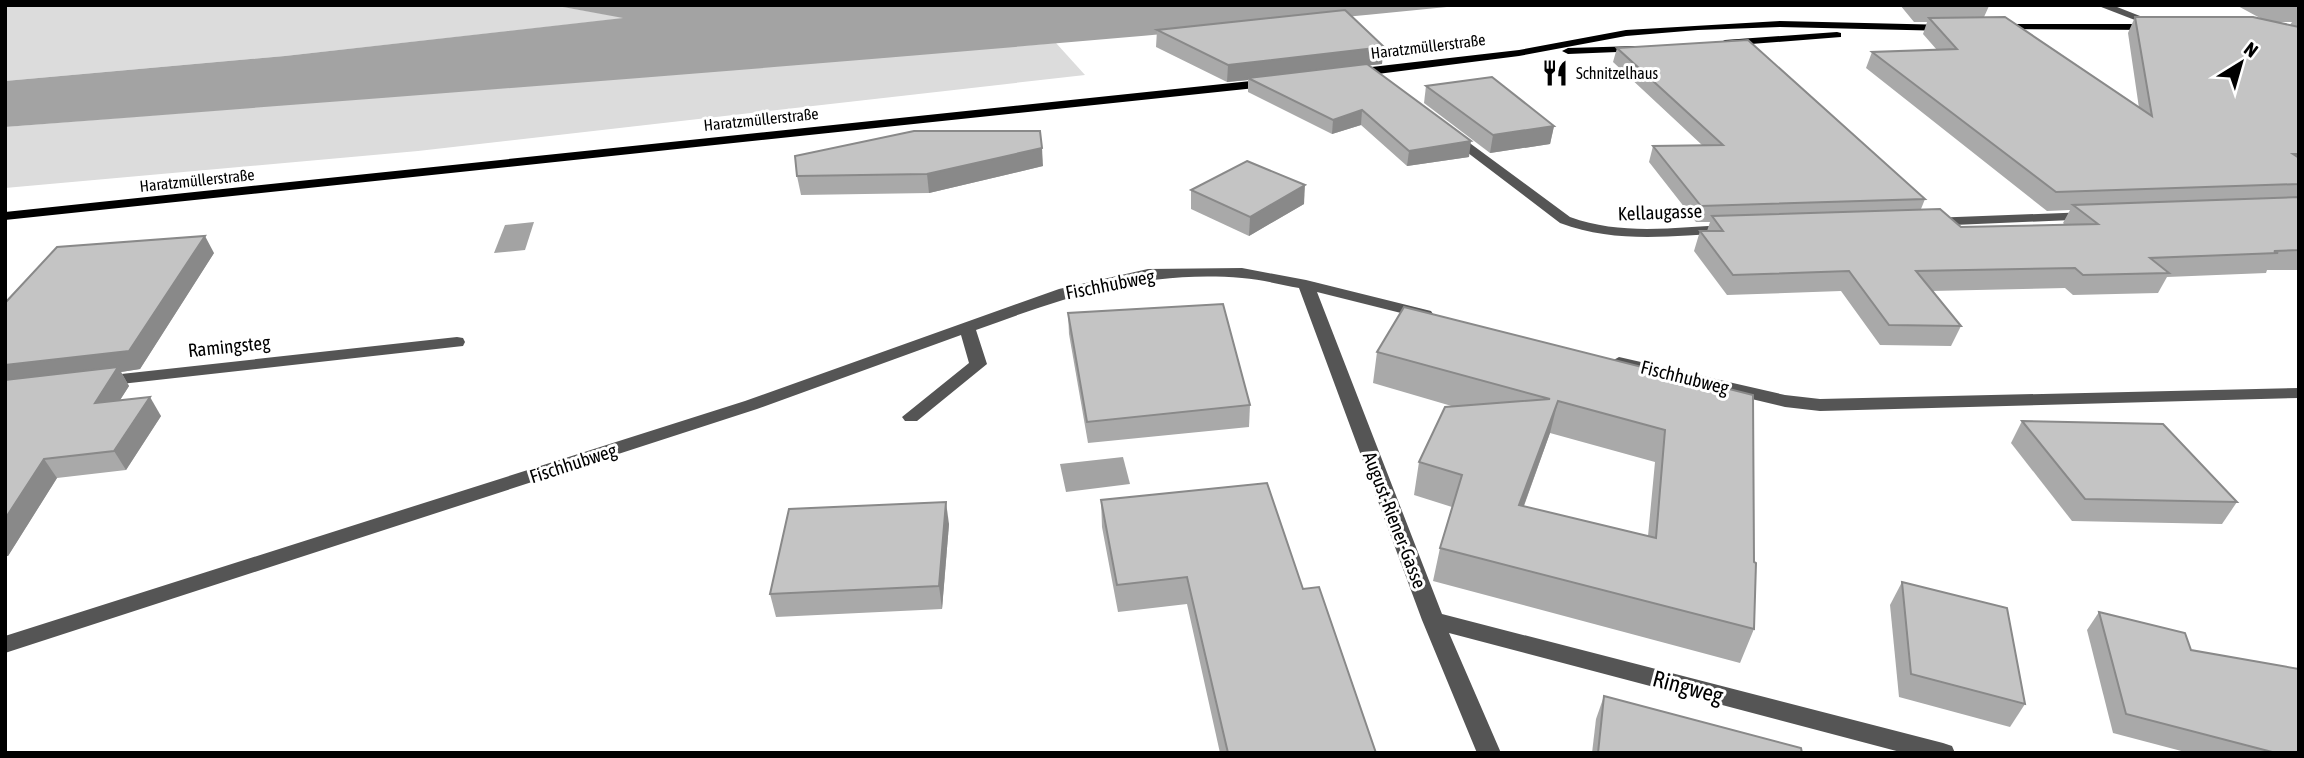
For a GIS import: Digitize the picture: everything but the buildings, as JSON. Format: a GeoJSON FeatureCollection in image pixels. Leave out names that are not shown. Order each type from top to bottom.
{"type":"FeatureCollection","features":[{"type":"Feature","properties":{"kind":"main road","name":"Haratzmüllerstraße"},"geometry":{"type":"LineString","coordinates":[[1344,74],[1519,53],[1605,36],[1698,27],[1780,24],[1963,28]]}},
{"type":"Feature","properties":{"kind":"main road"},"geometry":{"type":"LineString","coordinates":[[1989,27],[2176,27]]}},
{"type":"Feature","properties":{"kind":"main road","name":"Haratzmüllerstraße"},"geometry":{"type":"LineString","coordinates":[[1709,44],[1799,39],[1898,28]]}},
{"type":"Feature","properties":{"kind":"main road","name":"Haratzmüllerstraße"},"geometry":{"type":"LineString","coordinates":[[1519,53],[1652,48]]}},
{"type":"Feature","properties":{"kind":"main road","name":"Haratzmüllerstraße"},"geometry":{"type":"LineString","coordinates":[[5,216],[1174,95],[1282,81]]}},
{"type":"Feature","properties":{"kind":"street"},"geometry":{"type":"LineString","coordinates":[[2101,5],[2163,27]]}},
{"type":"Feature","properties":{"kind":"street"},"geometry":{"type":"LineString","coordinates":[[1369,71],[1391,88]]}},
{"type":"Feature","properties":{"kind":"street","name":"Kellaugasse"},"geometry":{"type":"LineString","coordinates":[[1445,129],[1565,220],[1578,226],[1614,233],[1740,228]]}},
{"type":"Feature","properties":{"kind":"street"},"geometry":{"type":"LineString","coordinates":[[1921,222],[2103,216]]}},
{"type":"Feature","properties":{"kind":"street","name":"Fischhubweg"},"geometry":{"type":"LineString","coordinates":[[5,645],[751,405],[1066,292],[1148,274],[1242,272],[1438,318]]}},
{"type":"Feature","properties":{"kind":"street","name":"August-Riener-Gasse"},"geometry":{"type":"LineString","coordinates":[[1306,285],[1433,620],[1489,753]]}},
{"type":"Feature","properties":{"kind":"street"},"geometry":{"type":"LineString","coordinates":[[911,416],[978,364],[967,326]]}},
{"type":"Feature","properties":{"kind":"street","name":"Ramingsteg"},"geometry":{"type":"LineString","coordinates":[[86,383],[457,342]]}},
{"type":"Feature","properties":{"kind":"street","name":"Fischhubweg"},"geometry":{"type":"LineString","coordinates":[[1598,356],[1785,401],[1820,405],[2299,393]]}},
{"type":"Feature","properties":{"kind":"street","name":"Ringweg"},"geometry":{"type":"LineString","coordinates":[[1433,620],[1943,753]]}},
{"type":"Feature","properties":{"kind":"shaded area"},"geometry":{"type":"Polygon","coordinates":[[[5,5],[552,5],[627,18],[285,56],[5,81],[5,5]]]}},
{"type":"Feature","properties":{"kind":"shaded area"},"geometry":{"type":"Polygon","coordinates":[[[552,5],[1467,5],[919,55],[5,127],[5,81],[285,56],[623,18],[552,5]]]}},
{"type":"Feature","properties":{"kind":"shaded area"},"geometry":{"type":"Polygon","coordinates":[[[1056,43],[1085,75],[418,151],[5,188],[5,127],[1056,43]]]}},
{"type":"Feature","properties":{"kind":"shaded area"},"geometry":{"type":"Polygon","coordinates":[[[534,222],[525,250],[494,253],[505,225],[534,222]]]}},
{"type":"Feature","properties":{"kind":"shaded area"},"geometry":{"type":"Polygon","coordinates":[[[1123,457],[1130,484],[1066,492],[1060,464],[1123,457]]]}},
{"type":"Feature","properties":{"kind":"place","name":"Schnitzelhaus"},"geometry":{"type":"Point","coordinates":[1555,73]}}]}
